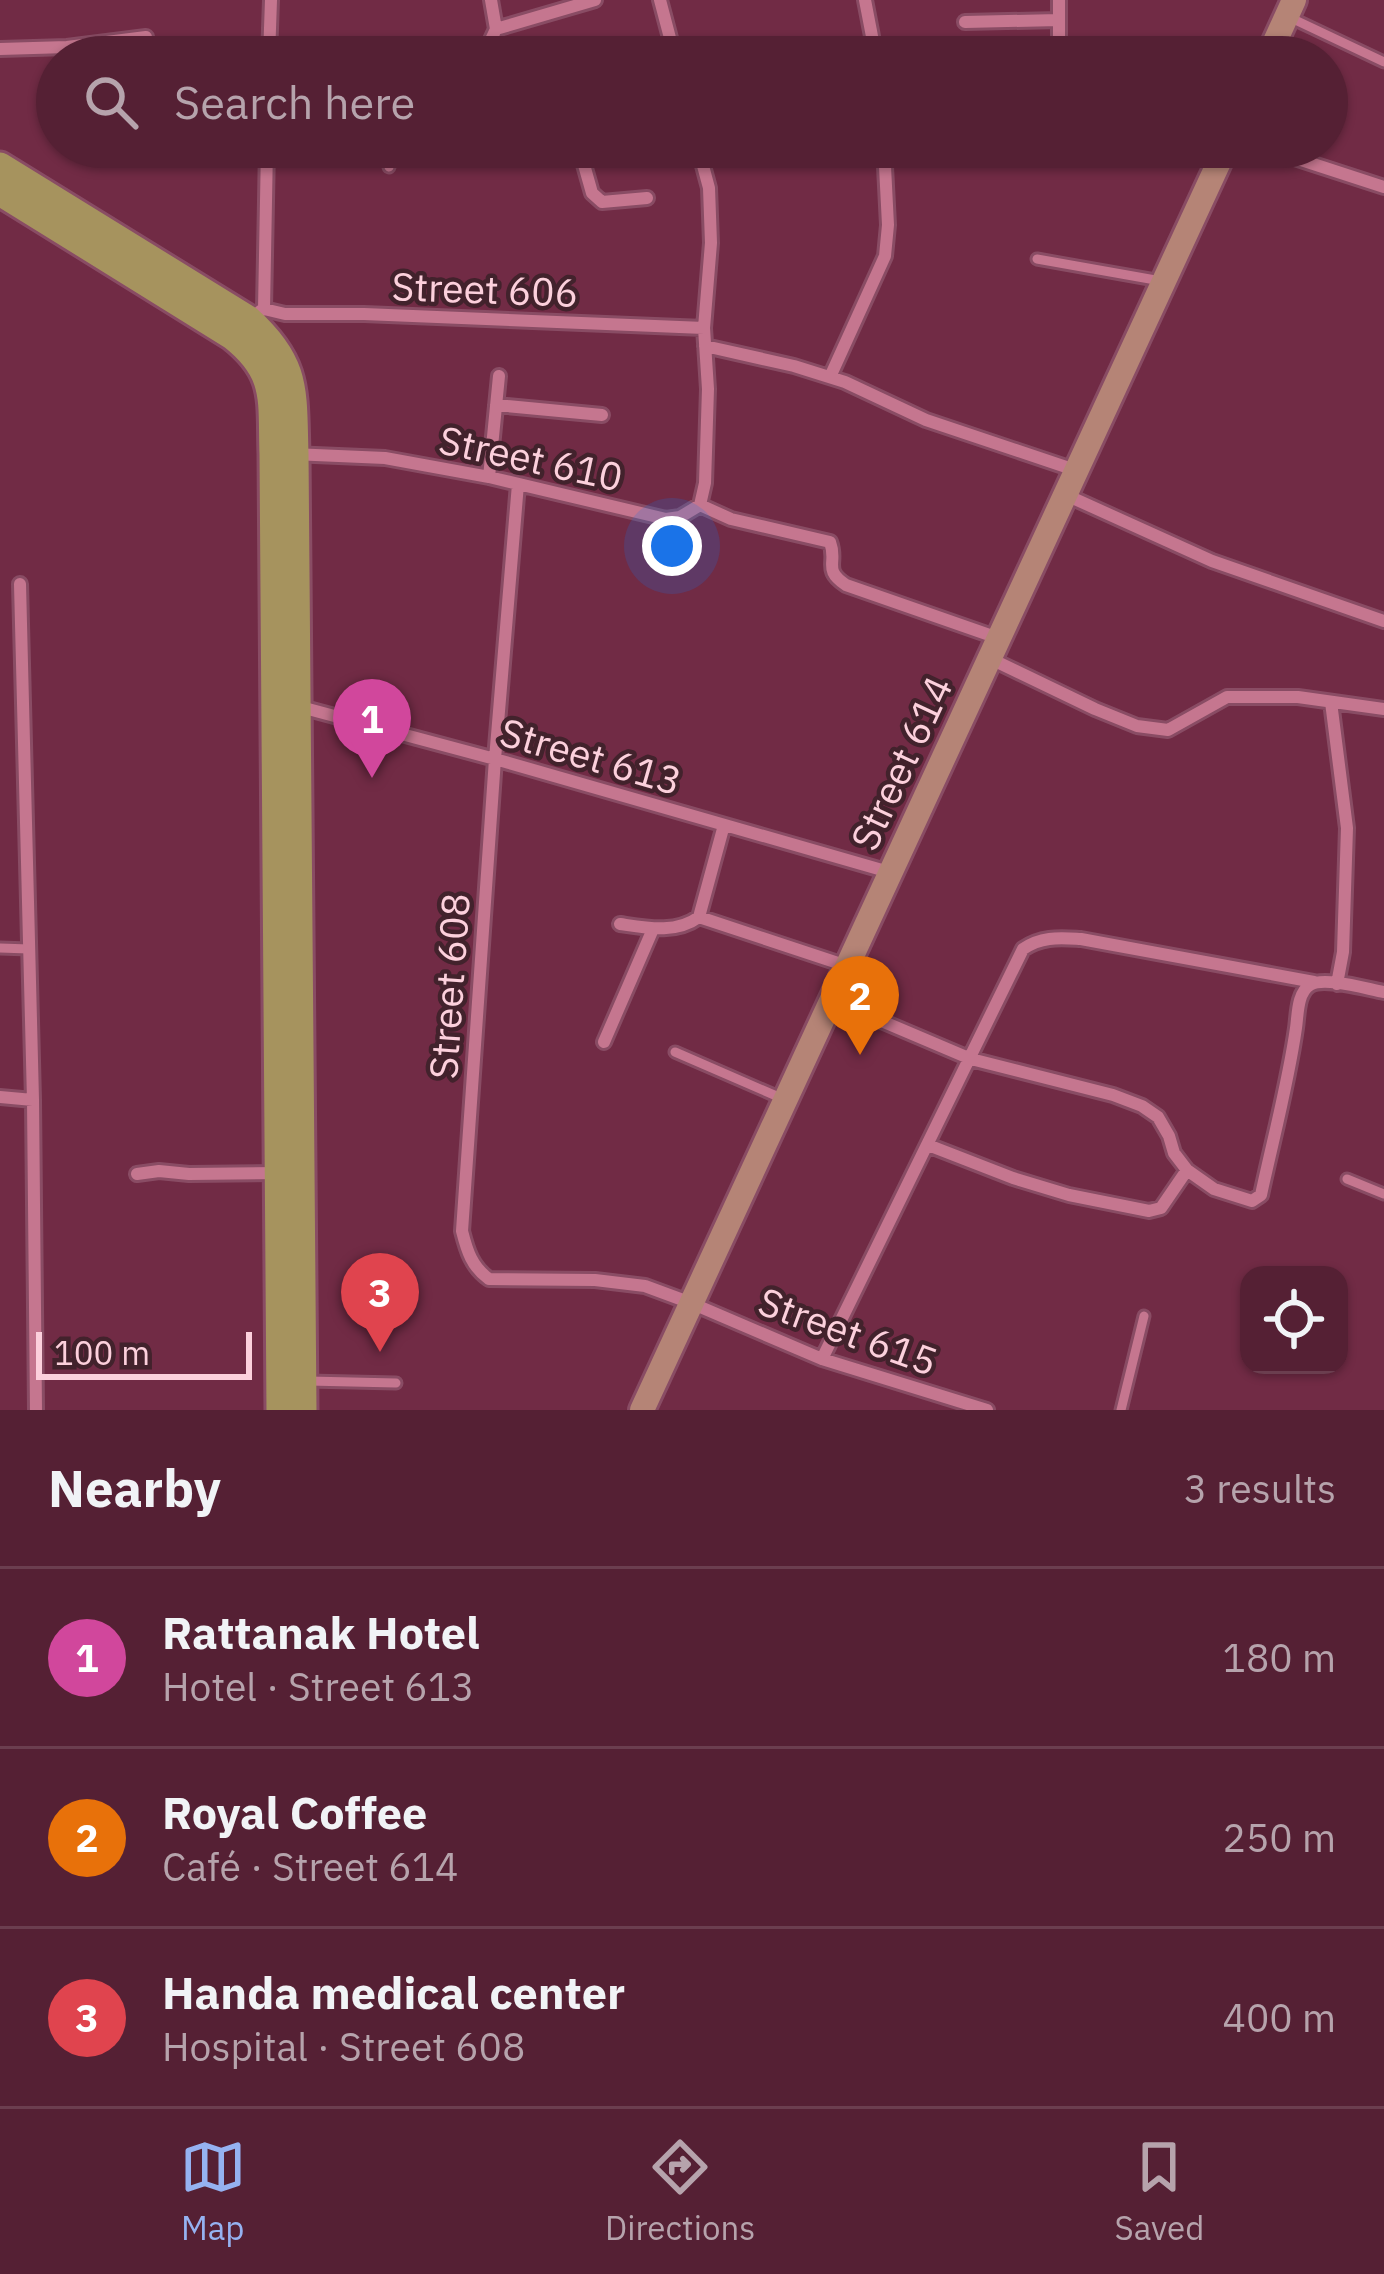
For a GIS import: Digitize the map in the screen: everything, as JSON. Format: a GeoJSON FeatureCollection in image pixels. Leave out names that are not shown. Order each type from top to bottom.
{"type":"FeatureCollection","features":[{"type":"Feature","properties":{"kind":"main road"},"geometry":{"type":"LineString","coordinates":[[0,166],[248,321],[253,354],[269,384],[284,454],[303,1410]]}},
{"type":"Feature","properties":{"kind":"main road"},"geometry":{"type":"LineString","coordinates":[[0,192],[248,321]]}},
{"type":"Feature","properties":{"kind":"main road"},"geometry":{"type":"LineString","coordinates":[[280,1410],[278,1173],[286,704]]}},
{"type":"Feature","properties":{"kind":"street"},"geometry":{"type":"LineString","coordinates":[[270,36],[271,0]]}},
{"type":"Feature","properties":{"kind":"street"},"geometry":{"type":"LineString","coordinates":[[491,0],[494,36]]}},
{"type":"Feature","properties":{"kind":"street"},"geometry":{"type":"LineString","coordinates":[[496,29],[595,0]]}},
{"type":"Feature","properties":{"kind":"street"},"geometry":{"type":"LineString","coordinates":[[660,0],[669,36]]}},
{"type":"Feature","properties":{"kind":"street"},"geometry":{"type":"LineString","coordinates":[[865,0],[872,36]]}},
{"type":"Feature","properties":{"kind":"street"},"geometry":{"type":"LineString","coordinates":[[1058,0],[1059,36]]}},
{"type":"Feature","properties":{"kind":"street"},"geometry":{"type":"LineString","coordinates":[[1277,36],[1290,8]]}},
{"type":"Feature","properties":{"kind":"street"},"geometry":{"type":"LineString","coordinates":[[965,22],[1059,20]]}},
{"type":"Feature","properties":{"kind":"street"},"geometry":{"type":"LineString","coordinates":[[0,49],[36,48]]}},
{"type":"Feature","properties":{"kind":"street"},"geometry":{"type":"LineString","coordinates":[[248,321],[265,168]]}},
{"type":"Feature","properties":{"kind":"street"},"geometry":{"type":"LineString","coordinates":[[585,168],[592,194],[602,202],[646,199]]}},
{"type":"Feature","properties":{"kind":"street"},"geometry":{"type":"LineString","coordinates":[[704,168],[711,243],[704,328],[708,389],[705,483],[700,506],[731,519],[830,542],[835,578],[994,649],[1137,726],[1168,730],[1227,697],[1298,698],[1384,710]]}},
{"type":"Feature","properties":{"kind":"street"},"geometry":{"type":"LineString","coordinates":[[830,377],[885,256],[885,168]]}},
{"type":"Feature","properties":{"kind":"street","name":"Street 614"},"geometry":{"type":"LineString","coordinates":[[642,1410],[1216,168]]}},
{"type":"Feature","properties":{"kind":"street"},"geometry":{"type":"LineString","coordinates":[[1326,168],[1384,187]]}},
{"type":"Feature","properties":{"kind":"street","name":"Street 606"},"geometry":{"type":"LineString","coordinates":[[248,321],[285,314],[364,314],[704,328]]}},
{"type":"Feature","properties":{"kind":"street"},"geometry":{"type":"LineString","coordinates":[[705,346],[830,377],[926,420],[1076,470]]}},
{"type":"Feature","properties":{"kind":"street"},"geometry":{"type":"LineString","coordinates":[[489,477],[499,376]]}},
{"type":"Feature","properties":{"kind":"street"},"geometry":{"type":"LineString","coordinates":[[496,405],[602,415]]}},
{"type":"Feature","properties":{"kind":"street","name":"Street 610"},"geometry":{"type":"LineString","coordinates":[[284,454],[386,458],[666,519],[700,506]]}},
{"type":"Feature","properties":{"kind":"street","name":"Street 608"},"geometry":{"type":"LineString","coordinates":[[518,484],[462,1231],[468,1254],[489,1279],[595,1280],[645,1286],[692,1303]]}},
{"type":"Feature","properties":{"kind":"street"},"geometry":{"type":"LineString","coordinates":[[1065,495],[1212,561],[1384,621]]}},
{"type":"Feature","properties":{"kind":"street"},"geometry":{"type":"LineString","coordinates":[[20,584],[33,1100],[35,1410]]}},
{"type":"Feature","properties":{"kind":"street"},"geometry":{"type":"LineString","coordinates":[[1331,702],[1346,828],[1343,952],[1337,984]]}},
{"type":"Feature","properties":{"kind":"street","name":"Street 613"},"geometry":{"type":"LineString","coordinates":[[286,704],[890,873]]}},
{"type":"Feature","properties":{"kind":"street"},"geometry":{"type":"LineString","coordinates":[[620,923],[653,929],[688,925],[699,917],[724,825]]}},
{"type":"Feature","properties":{"kind":"street"},"geometry":{"type":"LineString","coordinates":[[699,917],[847,966]]}},
{"type":"Feature","properties":{"kind":"street"},"geometry":{"type":"LineString","coordinates":[[604,1042],[653,929]]}},
{"type":"Feature","properties":{"kind":"street"},"geometry":{"type":"LineString","coordinates":[[822,1359],[1023,949],[1035,940],[1082,939],[1384,992]]}},
{"type":"Feature","properties":{"kind":"street"},"geometry":{"type":"LineString","coordinates":[[832,1000],[971,1059],[1142,1106],[1158,1118],[1187,1170],[1214,1189],[1252,1202],[1261,1195],[1301,997],[1315,982]]}},
{"type":"Feature","properties":{"kind":"street"},"geometry":{"type":"LineString","coordinates":[[0,1097],[33,1100]]}},
{"type":"Feature","properties":{"kind":"street"},"geometry":{"type":"LineString","coordinates":[[928,1145],[1031,1184],[1149,1211],[1161,1208],[1187,1170]]}},
{"type":"Feature","properties":{"kind":"street"},"geometry":{"type":"LineString","coordinates":[[137,1174],[278,1173]]}},
{"type":"Feature","properties":{"kind":"street","name":"Street 615"},"geometry":{"type":"LineString","coordinates":[[692,1303],[822,1359],[987,1410]]}},
{"type":"Feature","properties":{"kind":"lane"},"geometry":{"type":"LineString","coordinates":[[1290,8],[1339,36]]}},
{"type":"Feature","properties":{"kind":"lane"},"geometry":{"type":"LineString","coordinates":[[1348,41],[1384,62]]}},
{"type":"Feature","properties":{"kind":"lane"},"geometry":{"type":"LineString","coordinates":[[1036,259],[1164,281]]}},
{"type":"Feature","properties":{"kind":"lane"},"geometry":{"type":"LineString","coordinates":[[0,947],[29,950]]}},
{"type":"Feature","properties":{"kind":"lane"},"geometry":{"type":"LineString","coordinates":[[675,1052],[785,1100]]}},
{"type":"Feature","properties":{"kind":"lane"},"geometry":{"type":"LineString","coordinates":[[1347,1179],[1384,1194]]}},
{"type":"Feature","properties":{"kind":"lane"},"geometry":{"type":"LineString","coordinates":[[1121,1410],[1144,1316]]}},
{"type":"Feature","properties":{"kind":"lane"},"geometry":{"type":"LineString","coordinates":[[303,1381],[396,1383]]}},
{"type":"Feature","properties":{"kind":"place","name":"Rattanak Hotel"},"geometry":{"type":"Point","coordinates":[372,778]}},
{"type":"Feature","properties":{"kind":"place","name":"Royal Coffee"},"geometry":{"type":"Point","coordinates":[860,1055]}},
{"type":"Feature","properties":{"kind":"place","name":"Handa medical center"},"geometry":{"type":"Point","coordinates":[380,1352]}}]}
